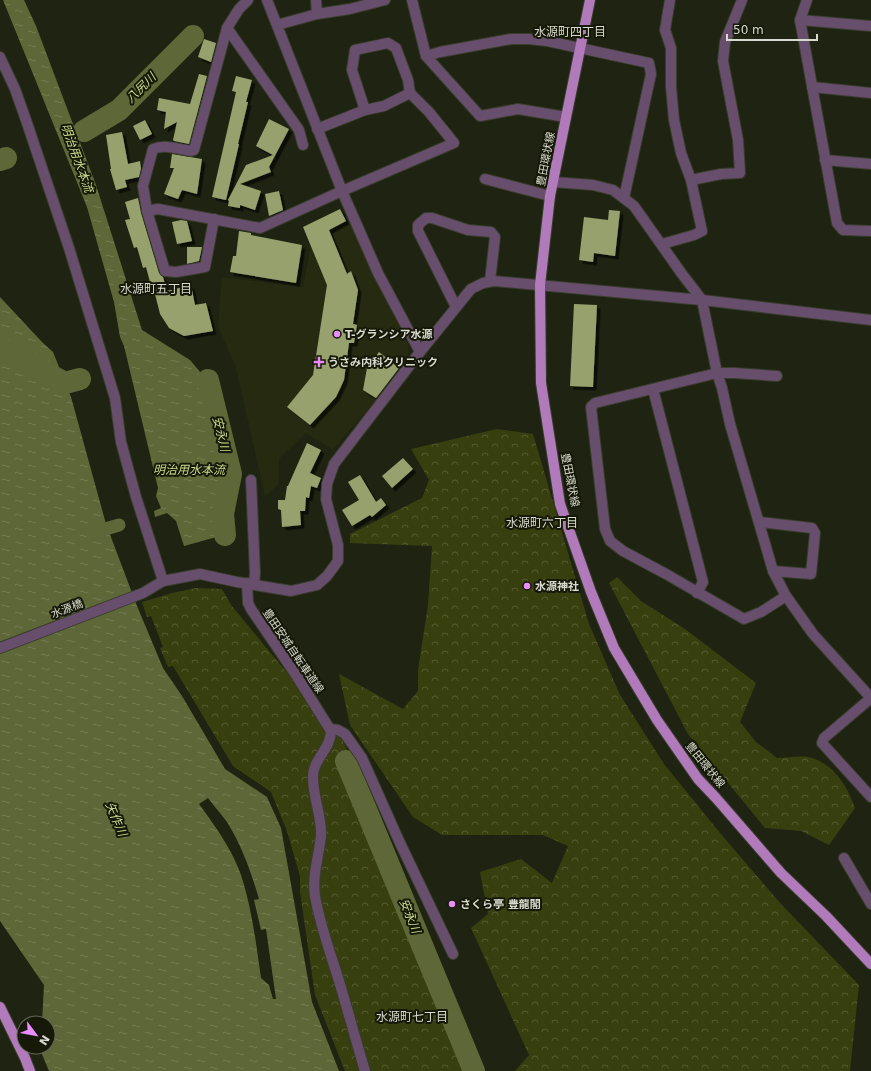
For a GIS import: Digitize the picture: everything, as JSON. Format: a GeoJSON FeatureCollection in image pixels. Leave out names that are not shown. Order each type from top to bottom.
{"type":"FeatureCollection","features":[{"type":"Feature","properties":{"kind":"main road","name":"豊田環状線"},"geometry":{"type":"LineString","coordinates":[[590,0],[550,196],[540,285],[541,383],[560,504],[591,592],[614,648],[657,720],[698,779],[781,873],[826,916],[871,964]]}},
{"type":"Feature","properties":{"kind":"main road"},"geometry":{"type":"LineString","coordinates":[[0,1007],[30,1071]]}},
{"type":"Feature","properties":{"kind":"street"},"geometry":{"type":"LineString","coordinates":[[214,219],[205,267],[176,272],[165,271],[147,211],[143,186],[153,149],[159,146],[191,151],[194,150],[227,28],[239,9],[248,0]]}},
{"type":"Feature","properties":{"kind":"street"},"geometry":{"type":"LineString","coordinates":[[267,0],[342,191],[378,273],[420,352]]}},
{"type":"Feature","properties":{"kind":"street"},"geometry":{"type":"LineString","coordinates":[[316,0],[317,14]]}},
{"type":"Feature","properties":{"kind":"street"},"geometry":{"type":"LineString","coordinates":[[277,25],[317,14],[350,9],[385,0]]}},
{"type":"Feature","properties":{"kind":"street"},"geometry":{"type":"LineString","coordinates":[[412,0],[426,56],[480,116],[518,109],[566,117]]}},
{"type":"Feature","properties":{"kind":"street"},"geometry":{"type":"LineString","coordinates":[[662,244],[694,235],[702,230],[691,180],[681,153],[674,120],[671,87],[671,48],[665,30],[670,0]]}},
{"type":"Feature","properties":{"kind":"street"},"geometry":{"type":"LineString","coordinates":[[691,180],[721,174],[740,173],[738,140],[723,61],[725,42],[742,0]]}},
{"type":"Feature","properties":{"kind":"street"},"geometry":{"type":"LineString","coordinates":[[808,0],[800,20],[837,223],[843,230],[871,231]]}},
{"type":"Feature","properties":{"kind":"street"},"geometry":{"type":"LineString","coordinates":[[800,20],[871,26]]}},
{"type":"Feature","properties":{"kind":"street"},"geometry":{"type":"LineString","coordinates":[[227,28],[299,130],[303,146]]}},
{"type":"Feature","properties":{"kind":"street"},"geometry":{"type":"LineString","coordinates":[[426,56],[511,39],[547,41],[649,63],[651,74],[624,198]]}},
{"type":"Feature","properties":{"kind":"street"},"geometry":{"type":"LineString","coordinates":[[147,211],[158,209],[260,228],[342,191],[454,144],[429,112],[410,93],[408,80],[396,48],[388,43],[355,50],[352,70],[365,110]]}},
{"type":"Feature","properties":{"kind":"street"},"geometry":{"type":"LineString","coordinates":[[0,57],[15,89],[69,248],[115,398],[121,442],[136,497],[164,581]]}},
{"type":"Feature","properties":{"kind":"street"},"geometry":{"type":"LineString","coordinates":[[812,87],[871,93]]}},
{"type":"Feature","properties":{"kind":"street"},"geometry":{"type":"LineString","coordinates":[[317,129],[365,110],[384,106],[410,93]]}},
{"type":"Feature","properties":{"kind":"street"},"geometry":{"type":"LineString","coordinates":[[825,160],[871,164]]}},
{"type":"Feature","properties":{"kind":"street"},"geometry":{"type":"LineString","coordinates":[[485,179],[550,196]]}},
{"type":"Feature","properties":{"kind":"street"},"geometry":{"type":"LineString","coordinates":[[553,182],[593,185],[613,190],[624,198],[634,206],[702,300],[717,373],[730,424],[773,570],[786,596],[813,634],[871,698],[824,738],[822,743],[871,797]]}},
{"type":"Feature","properties":{"kind":"street"},"geometry":{"type":"LineString","coordinates":[[456,307],[418,231],[418,226],[426,218],[432,218],[475,232],[491,232],[494,237],[490,281],[702,300],[871,320]]}},
{"type":"Feature","properties":{"kind":"street","name":"水源橋"},"geometry":{"type":"LineString","coordinates":[[0,648],[143,593],[164,581],[200,574],[291,591],[318,585],[328,576],[338,561],[338,545],[326,499],[327,484],[334,464],[470,289],[490,281]]}},
{"type":"Feature","properties":{"kind":"street"},"geometry":{"type":"LineString","coordinates":[[777,376],[734,372],[717,373],[595,402],[591,406],[605,529],[610,541],[623,551],[744,619],[761,612],[786,596]]}},
{"type":"Feature","properties":{"kind":"street"},"geometry":{"type":"LineString","coordinates":[[653,389],[703,582],[697,593]]}},
{"type":"Feature","properties":{"kind":"street","name":"豊田安城自転車道線"},"geometry":{"type":"LineString","coordinates":[[251,480],[255,573],[250,584],[248,603],[250,609],[330,729]]}},
{"type":"Feature","properties":{"kind":"street"},"geometry":{"type":"LineString","coordinates":[[758,522],[812,528],[815,533],[811,574],[773,570]]}},
{"type":"Feature","properties":{"kind":"street"},"geometry":{"type":"LineString","coordinates":[[365,1071],[328,949],[315,894],[314,880],[321,831],[313,778],[314,768],[330,739],[330,729],[338,730],[345,734],[362,758],[400,843],[453,954]]}},
{"type":"Feature","properties":{"kind":"street"},"geometry":{"type":"LineString","coordinates":[[844,858],[871,904]]}},
{"type":"Feature","properties":{"kind":"shaded area","name":"うさみ内科クリニック"},"geometry":{"type":"Polygon","coordinates":[[[349,221],[409,347],[408,355],[401,370],[333,450],[306,433],[279,459],[279,484],[265,496],[236,368],[218,326],[222,277],[303,287],[311,245],[331,235],[349,221]]]}},
{"type":"Feature","properties":{"kind":"green space"},"geometry":{"type":"Polygon","coordinates":[[[497,429],[533,434],[589,624],[620,695],[664,764],[720,833],[781,904],[859,985],[850,1071],[515,1071],[529,1055],[471,928],[488,914],[480,872],[521,859],[552,883],[568,846],[543,835],[442,835],[413,817],[350,725],[339,674],[403,709],[418,691],[418,670],[428,605],[432,546],[350,543],[350,534],[422,498],[429,480],[411,449],[497,429]]]}},
{"type":"Feature","properties":{"kind":"green space"},"geometry":{"type":"Polygon","coordinates":[[[617,577],[641,601],[685,629],[756,683],[740,722],[756,742],[777,758],[801,756],[815,759],[829,767],[840,779],[849,793],[855,808],[829,845],[801,831],[765,828],[688,734],[609,583],[617,577]]]}},
{"type":"Feature","properties":{"kind":"green space"},"geometry":{"type":"Polygon","coordinates":[[[196,588],[222,589],[231,605],[342,739],[387,838],[406,892],[480,1071],[345,1071],[315,995],[300,892],[300,876],[287,831],[271,792],[233,766],[173,666],[168,667],[160,648],[163,647],[151,616],[147,617],[142,602],[196,588]]]}},
{"type":"Feature","properties":{"kind":"water","name":"明治用水本流"},"geometry":{"type":"Polygon","coordinates":[[[3,0],[24,0],[36,26],[96,185],[142,330],[190,360],[201,373],[225,468],[226,482],[217,519],[220,536],[184,546],[176,521],[167,513],[155,517],[154,511],[161,508],[156,496],[158,488],[124,346],[120,337],[114,302],[87,207],[3,0]]]}},
{"type":"Feature","properties":{"kind":"water","name":"矢作川"},"geometry":{"type":"Polygon","coordinates":[[[0,297],[53,352],[71,397],[106,524],[137,606],[163,668],[182,696],[225,769],[267,797],[281,828],[312,1002],[339,1071],[49,1071],[42,1055],[56,1055],[56,1015],[42,1015],[44,985],[0,921],[0,297]],[[208,798],[199,804],[223,838],[241,875],[251,913],[261,978],[269,985],[273,999],[276,999],[266,929],[261,930],[254,900],[259,899],[246,859],[227,822],[208,798]]]}},
{"type":"Feature","properties":{"kind":"building"},"geometry":{"type":"Polygon","coordinates":[[[204,39],[216,43],[211,62],[198,57],[204,39]]]}},
{"type":"Feature","properties":{"kind":"building"},"geometry":{"type":"Polygon","coordinates":[[[199,74],[207,76],[189,144],[174,141],[177,122],[164,129],[166,112],[157,110],[159,98],[190,104],[199,74]]]}},
{"type":"Feature","properties":{"kind":"building"},"geometry":{"type":"Polygon","coordinates":[[[236,76],[252,80],[246,102],[248,102],[226,200],[212,197],[236,92],[232,91],[236,76]]]}},
{"type":"Feature","properties":{"kind":"building"},"geometry":{"type":"Polygon","coordinates":[[[269,119],[289,129],[269,167],[271,172],[240,184],[261,191],[255,210],[240,205],[240,208],[228,206],[228,200],[246,165],[273,155],[256,146],[269,119]]]}},
{"type":"Feature","properties":{"kind":"building"},"geometry":{"type":"Polygon","coordinates":[[[145,120],[152,134],[140,140],[133,126],[145,120]]]}},
{"type":"Feature","properties":{"kind":"building"},"geometry":{"type":"Polygon","coordinates":[[[122,132],[128,164],[140,161],[141,168],[139,177],[125,180],[127,187],[116,190],[110,169],[106,135],[122,132]]]}},
{"type":"Feature","properties":{"kind":"building"},"geometry":{"type":"Polygon","coordinates":[[[172,154],[202,159],[197,194],[182,190],[178,199],[164,194],[174,168],[170,168],[172,154]]]}},
{"type":"Feature","properties":{"kind":"building"},"geometry":{"type":"Polygon","coordinates":[[[279,191],[283,210],[269,216],[265,194],[279,191]]]}},
{"type":"Feature","properties":{"kind":"building"},"geometry":{"type":"Polygon","coordinates":[[[138,198],[159,273],[163,277],[167,291],[191,285],[195,305],[206,303],[213,331],[184,336],[169,328],[160,314],[153,286],[151,286],[146,267],[143,268],[137,247],[134,248],[125,220],[130,219],[125,202],[138,198]]]}},
{"type":"Feature","properties":{"kind":"building","name":"T-グランシア水源"},"geometry":{"type":"Polygon","coordinates":[[[340,209],[346,221],[329,230],[347,274],[351,271],[358,290],[353,324],[357,325],[354,343],[349,343],[344,380],[336,397],[310,425],[287,407],[313,375],[327,285],[303,227],[340,209]]]}},
{"type":"Feature","properties":{"kind":"building"},"geometry":{"type":"Polygon","coordinates":[[[609,210],[620,211],[615,256],[594,253],[593,262],[579,260],[584,217],[608,220],[609,210]]]}},
{"type":"Feature","properties":{"kind":"building"},"geometry":{"type":"Polygon","coordinates":[[[181,220],[187,221],[192,241],[177,244],[172,222],[181,220]]]}},
{"type":"Feature","properties":{"kind":"building"},"geometry":{"type":"Polygon","coordinates":[[[239,231],[251,233],[251,235],[302,245],[296,283],[230,272],[233,256],[236,256],[239,231]]]}},
{"type":"Feature","properties":{"kind":"building"},"geometry":{"type":"Polygon","coordinates":[[[187,247],[202,247],[199,261],[187,264],[187,247]]]}},
{"type":"Feature","properties":{"kind":"building"},"geometry":{"type":"Polygon","coordinates":[[[574,304],[597,305],[593,387],[570,386],[574,304]]]}},
{"type":"Feature","properties":{"kind":"building","name":"うさみ内科クリニック"},"geometry":{"type":"Polygon","coordinates":[[[379,352],[399,368],[376,398],[363,390],[367,368],[379,352]]]}},
{"type":"Feature","properties":{"kind":"building"},"geometry":{"type":"Polygon","coordinates":[[[307,443],[321,450],[310,473],[321,478],[317,488],[311,486],[309,498],[306,497],[305,511],[300,511],[301,525],[282,527],[281,510],[278,509],[278,500],[285,500],[287,486],[307,443]]]}},
{"type":"Feature","properties":{"kind":"building"},"geometry":{"type":"Polygon","coordinates":[[[403,458],[413,469],[392,488],[382,476],[403,458]]]}},
{"type":"Feature","properties":{"kind":"building"},"geometry":{"type":"Polygon","coordinates":[[[360,475],[376,502],[381,498],[386,505],[372,517],[370,515],[352,526],[342,510],[359,500],[348,482],[360,475]]]}},
{"type":"Feature","properties":{"kind":"waterway","name":"八尻川"},"geometry":{"type":"LineString","coordinates":[[84,131],[119,110],[193,36]]}},
{"type":"Feature","properties":{"kind":"waterway","name":"八尻川"},"geometry":{"type":"LineString","coordinates":[[0,160],[6,158]]}},
{"type":"Feature","properties":{"kind":"waterway","name":"安永川"},"geometry":{"type":"LineString","coordinates":[[0,348],[65,383],[80,379]]}},
{"type":"Feature","properties":{"kind":"waterway","name":"安永川"},"geometry":{"type":"LineString","coordinates":[[208,380],[231,474],[223,514],[225,535]]}},
{"type":"Feature","properties":{"kind":"waterway"},"geometry":{"type":"LineString","coordinates":[[92,533],[119,525]]}},
{"type":"Feature","properties":{"kind":"waterway","name":"安永川"},"geometry":{"type":"LineString","coordinates":[[346,761],[474,1071]]}},
{"type":"Feature","properties":{"kind":"place","name":"T-グランシア水源"},"geometry":{"type":"Point","coordinates":[337,334]}},
{"type":"Feature","properties":{"kind":"place","name":"うさみ内科クリニック"},"geometry":{"type":"Point","coordinates":[319,362]}},
{"type":"Feature","properties":{"kind":"place","name":"水源神社"},"geometry":{"type":"Point","coordinates":[527,586]}},
{"type":"Feature","properties":{"kind":"place","name":"さくら亭 豊龍閣"},"geometry":{"type":"Point","coordinates":[452,904]}},
{"type":"Feature","properties":{"kind":"district","name":"水源町四丁目"},"geometry":{"type":"Point","coordinates":[570,32]}},
{"type":"Feature","properties":{"kind":"district","name":"水源町五丁目"},"geometry":{"type":"Point","coordinates":[156,289]}},
{"type":"Feature","properties":{"kind":"district","name":"水源町六丁目"},"geometry":{"type":"Point","coordinates":[542,523]}},
{"type":"Feature","properties":{"kind":"district","name":"水源町七丁目"},"geometry":{"type":"Point","coordinates":[412,1017]}}]}
